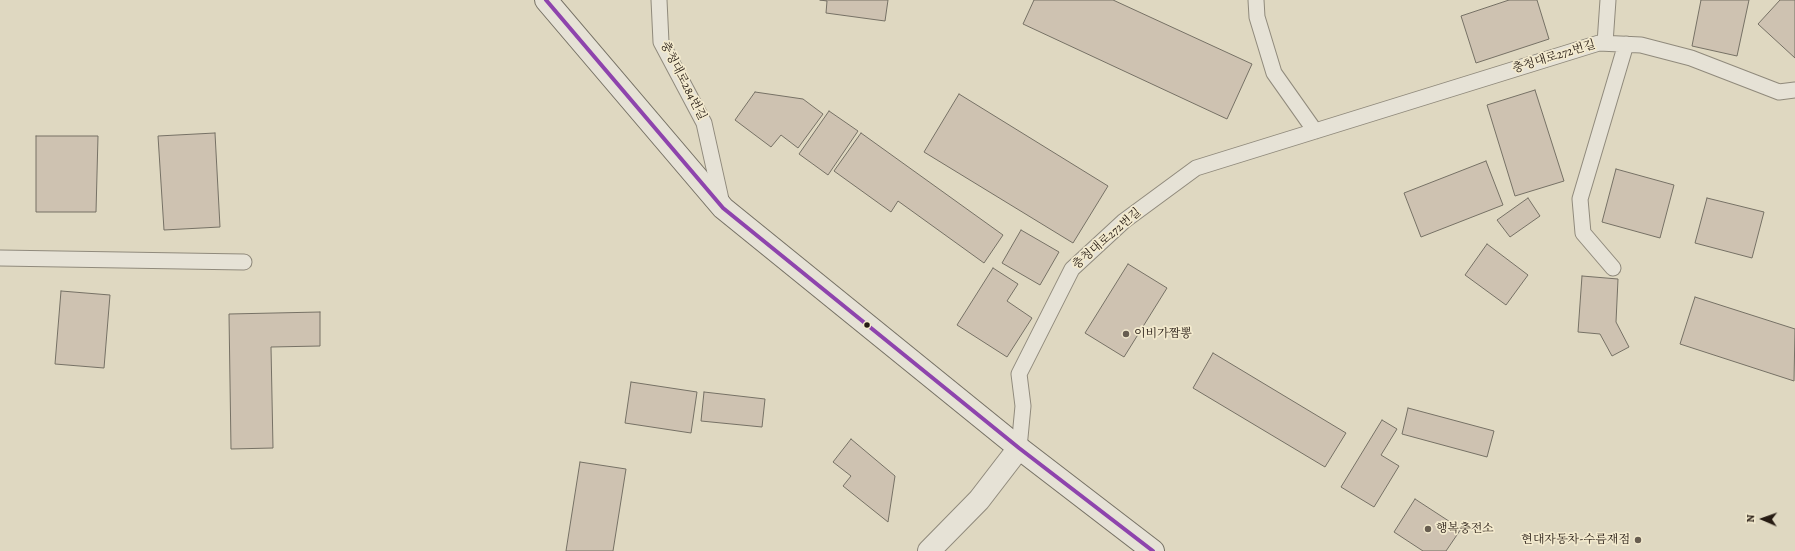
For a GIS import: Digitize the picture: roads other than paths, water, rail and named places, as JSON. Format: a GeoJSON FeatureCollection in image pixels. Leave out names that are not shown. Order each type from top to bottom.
{"type":"FeatureCollection","features":[{"type":"Feature","properties":{"kind":"main road"},"geometry":{"type":"LineString","coordinates":[[546,0],[723,208],[1018,448],[1153,551]]}},
{"type":"Feature","properties":{"kind":"main road"},"geometry":{"type":"LineString","coordinates":[[929,551],[979,500],[1018,448]]}},
{"type":"Feature","properties":{"kind":"lane","name":"충청대로284번길"},"geometry":{"type":"LineString","coordinates":[[659,0],[661,42],[704,123],[723,208]]}},
{"type":"Feature","properties":{"kind":"lane"},"geometry":{"type":"LineString","coordinates":[[1256,0],[1257,17],[1274,72],[1315,131]]}},
{"type":"Feature","properties":{"kind":"lane"},"geometry":{"type":"LineString","coordinates":[[1605,43],[1608,0]]}},
{"type":"Feature","properties":{"kind":"lane","name":"충청대로272번길"},"geometry":{"type":"LineString","coordinates":[[1018,448],[1023,406],[1019,374],[1072,269],[1124,221],[1196,168],[1599,43],[1641,45],[1691,58],[1779,92],[1795,90]]}},
{"type":"Feature","properties":{"kind":"lane"},"geometry":{"type":"LineString","coordinates":[[1613,268],[1583,233],[1580,199],[1626,44]]}},
{"type":"Feature","properties":{"kind":"lane"},"geometry":{"type":"LineString","coordinates":[[1779,92],[1795,100]]}},
{"type":"Feature","properties":{"kind":"lane"},"geometry":{"type":"LineString","coordinates":[[0,258],[244,262]]}},
{"type":"Feature","properties":{"kind":"place","name":"이비가짬뽕"},"geometry":{"type":"Point","coordinates":[1126,334]}},
{"type":"Feature","properties":{"kind":"place","name":"행복충전소"},"geometry":{"type":"Point","coordinates":[1428,529]}},
{"type":"Feature","properties":{"kind":"place","name":"현대자동차-수름재점"},"geometry":{"type":"Point","coordinates":[1638,540]}}]}
